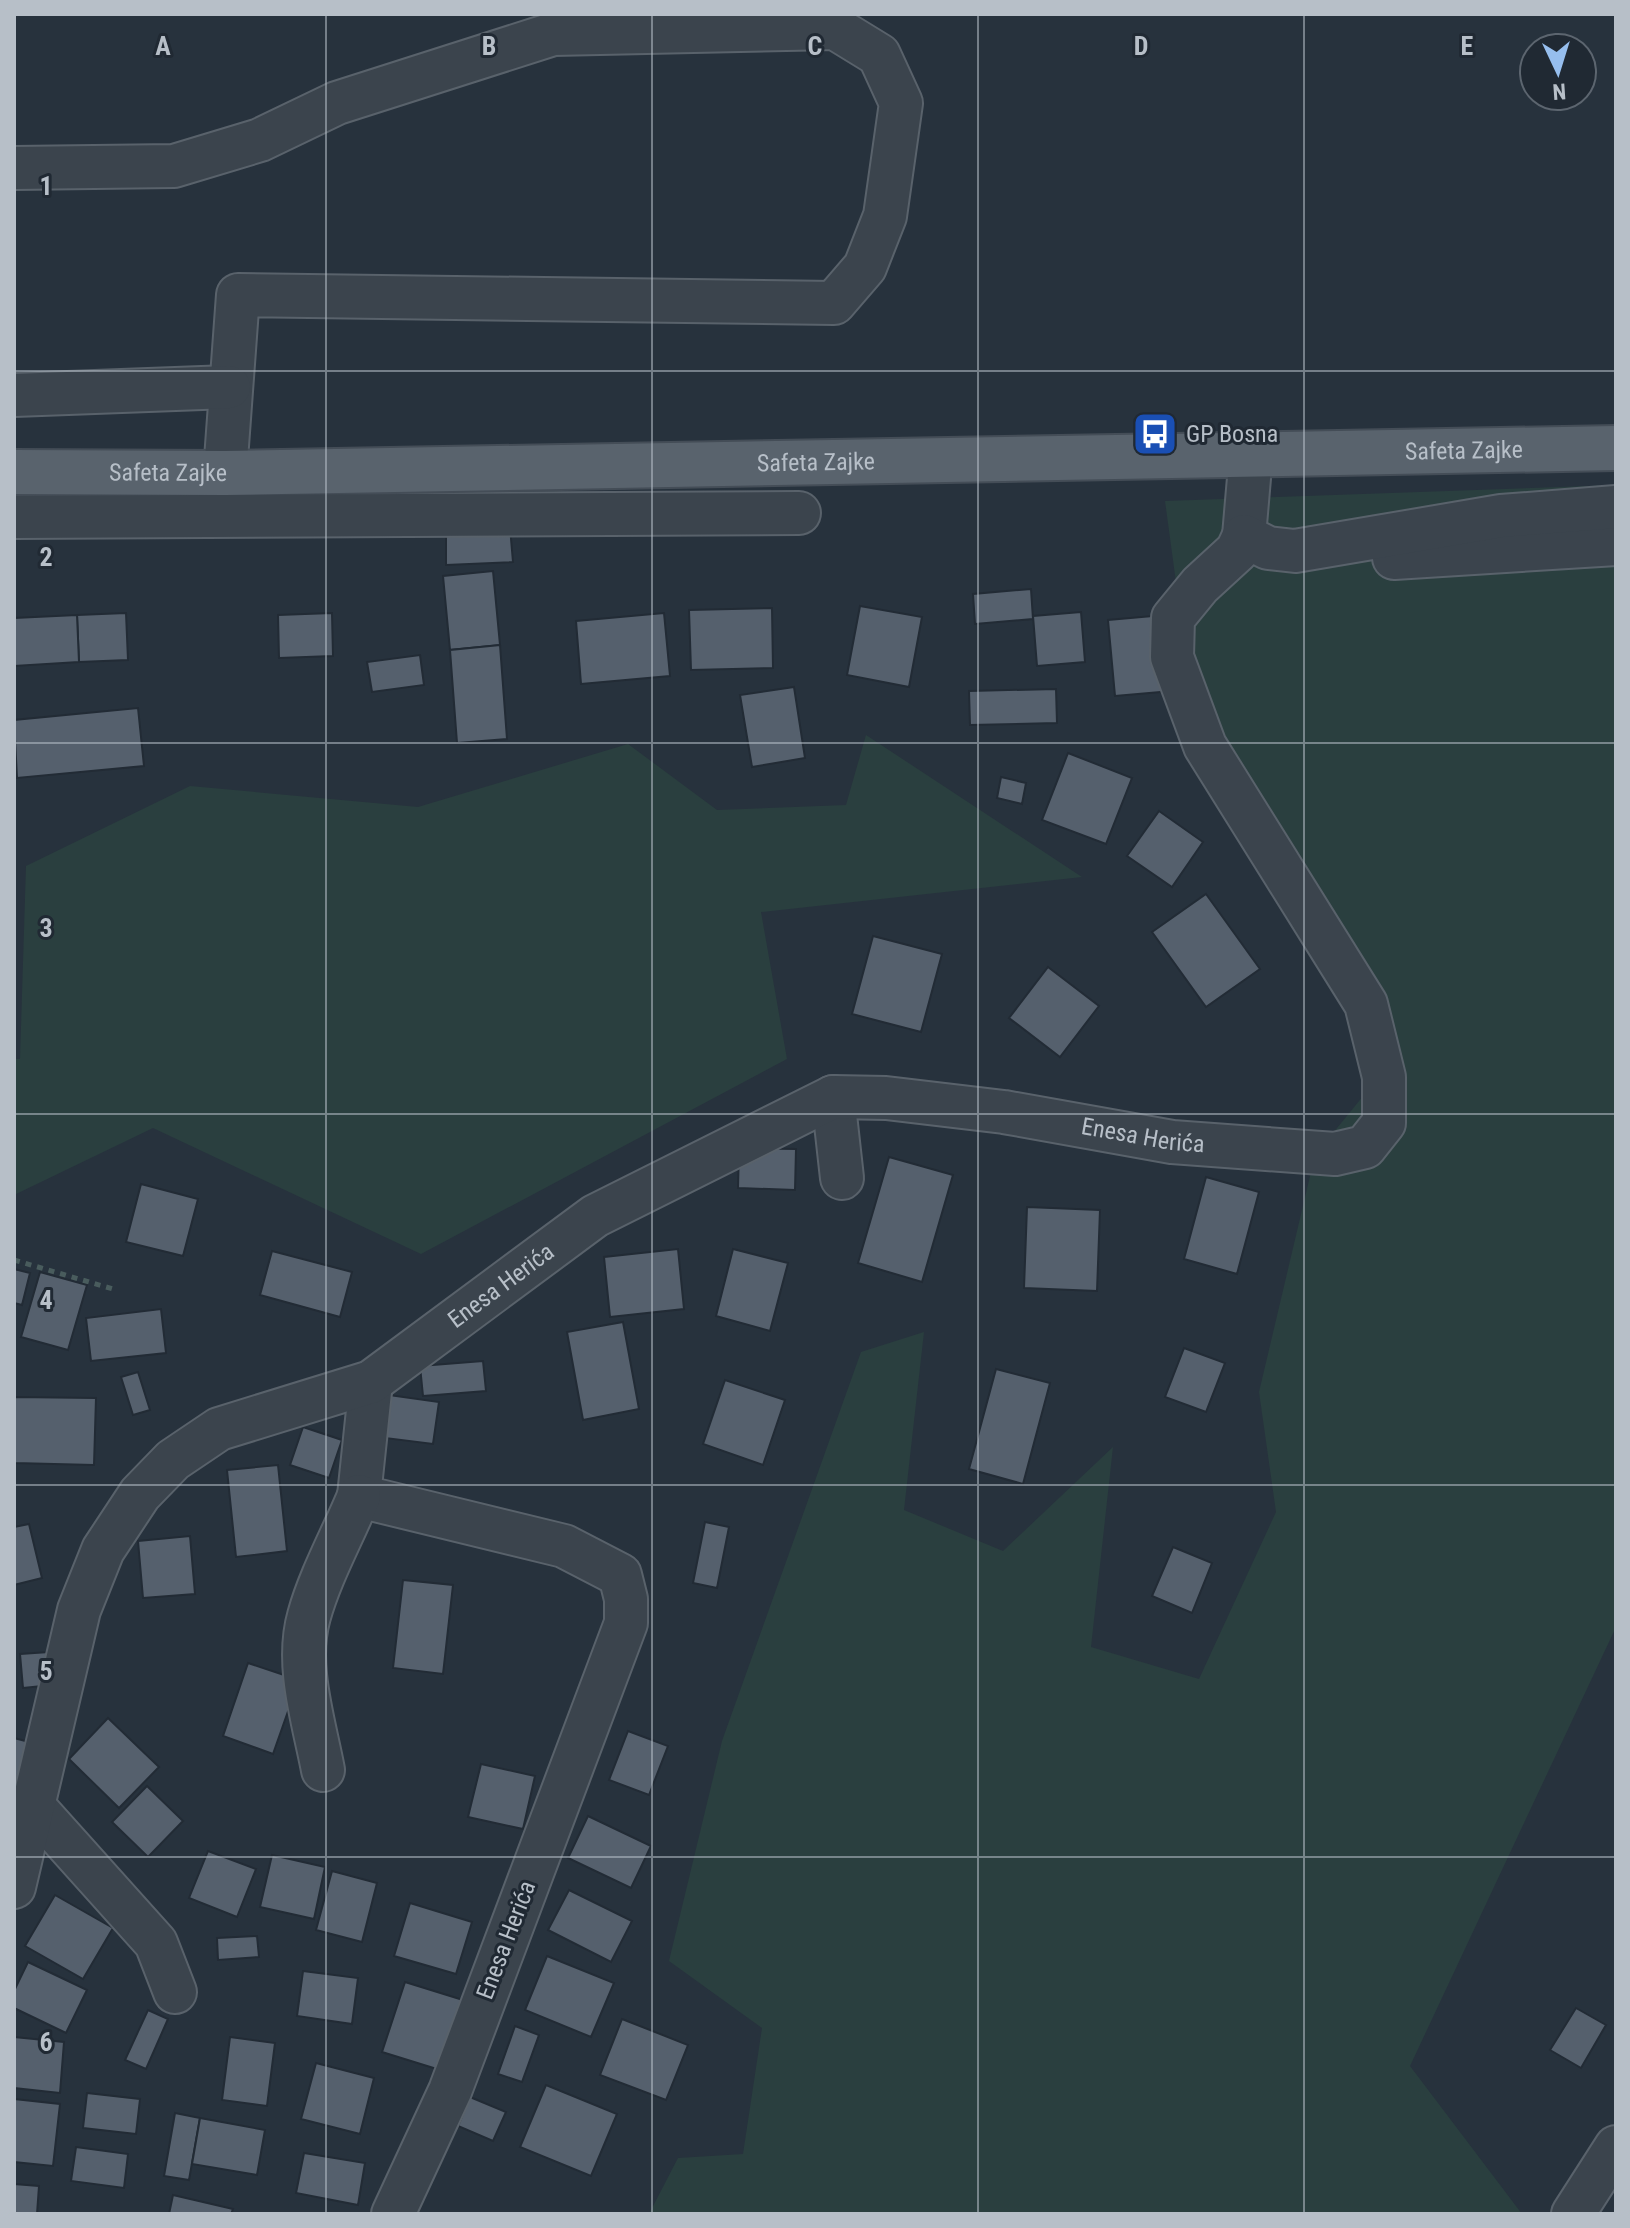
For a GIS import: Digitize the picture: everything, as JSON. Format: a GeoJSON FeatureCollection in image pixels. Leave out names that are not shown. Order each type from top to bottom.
{"type":"FeatureCollection","features":[{"type":"Feature","properties":{"kind":"main road","name":"Safeta Zajke"},"geometry":{"type":"LineString","coordinates":[[14,472],[225,473],[1616,448]]}},
{"type":"Feature","properties":{"kind":"main road","name":"Safeta Zajke"},"geometry":{"type":"LineString","coordinates":[[14,495],[239,496],[1249,478],[1616,475]]}},
{"type":"Feature","properties":{"kind":"street"},"geometry":{"type":"LineString","coordinates":[[14,168],[174,166],[260,140],[337,103],[553,34],[835,28],[879,55],[901,103],[885,216],[865,267],[834,303],[238,295],[225,473]]}},
{"type":"Feature","properties":{"kind":"street"},"geometry":{"type":"LineString","coordinates":[[14,395],[229,387]]}},
{"type":"Feature","properties":{"kind":"street"},"geometry":{"type":"LineString","coordinates":[[1249,478],[1244,536],[1268,548],[1295,551],[1501,516],[1616,507]]}},
{"type":"Feature","properties":{"kind":"street"},"geometry":{"type":"LineString","coordinates":[[14,517],[799,513]]}},
{"type":"Feature","properties":{"kind":"street","name":"Enesa Herića"},"geometry":{"type":"LineString","coordinates":[[14,1887],[79,1610],[103,1550],[140,1494],[173,1460],[219,1429],[371,1382],[595,1216],[833,1097],[886,1098],[1004,1112],[1172,1142],[1335,1154],[1365,1147],[1384,1123],[1384,1077],[1366,1004],[1205,746],[1172,657],[1173,618],[1237,551],[1244,536]]}},
{"type":"Feature","properties":{"kind":"street"},"geometry":{"type":"LineString","coordinates":[[1208,578],[1616,544]]}},
{"type":"Feature","properties":{"kind":"street"},"geometry":{"type":"LineString","coordinates":[[833,1097],[842,1178]]}},
{"type":"Feature","properties":{"kind":"street"},"geometry":{"type":"LineString","coordinates":[[323,1770],[307,1687],[305,1640],[309,1616],[359,1496],[371,1382]]}},
{"type":"Feature","properties":{"kind":"street","name":"Enesa Herića"},"geometry":{"type":"LineString","coordinates":[[359,1496],[564,1546],[620,1575],[626,1599],[626,1623],[455,2076],[393,2214]]}},
{"type":"Feature","properties":{"kind":"street"},"geometry":{"type":"LineString","coordinates":[[34,1807],[156,1943],[175,1992]]}},
{"type":"Feature","properties":{"kind":"street"},"geometry":{"type":"LineString","coordinates":[[1573,2214],[1616,2147]]}},
{"type":"Feature","properties":{"kind":"path"},"geometry":{"type":"LineString","coordinates":[[14,1260],[113,1289]]}},
{"type":"Feature","properties":{"kind":"green space"},"geometry":{"type":"Polygon","coordinates":[[[1616,485],[1616,1627],[1410,2066],[1522,2214],[649,2214],[678,2158],[743,2154],[762,2028],[669,1961],[722,1741],[861,1352],[924,1332],[904,1510],[1003,1551],[1113,1447],[1091,1647],[1199,1679],[1276,1512],[1259,1392],[1315,1155],[1364,1095],[1361,995],[1198,745],[1165,501],[1616,485]]]}},
{"type":"Feature","properties":{"kind":"green space"},"geometry":{"type":"Polygon","coordinates":[[[866,735],[1082,877],[761,912],[787,1059],[421,1254],[153,1128],[14,1195],[14,1059],[20,1059],[26,866],[190,786],[418,807],[628,744],[717,810],[846,805],[866,735]]]}},
{"type":"Feature","properties":{"kind":"building"},"geometry":{"type":"Polygon","coordinates":[[[510,527],[513,562],[446,565],[446,528],[510,527]]]}},
{"type":"Feature","properties":{"kind":"building"},"geometry":{"type":"Polygon","coordinates":[[[493,571],[500,645],[450,650],[443,576],[493,571]]]}},
{"type":"Feature","properties":{"kind":"building"},"geometry":{"type":"Polygon","coordinates":[[[1031,589],[1033,619],[975,624],[973,594],[1031,589]]]}},
{"type":"Feature","properties":{"kind":"building"},"geometry":{"type":"Polygon","coordinates":[[[860,606],[922,617],[909,687],[847,675],[860,606]]]}},
{"type":"Feature","properties":{"kind":"building"},"geometry":{"type":"Polygon","coordinates":[[[772,608],[773,668],[691,670],[689,610],[772,608]]]}},
{"type":"Feature","properties":{"kind":"building"},"geometry":{"type":"Polygon","coordinates":[[[1081,612],[1085,662],[1037,666],[1033,616],[1081,612]]]}},
{"type":"Feature","properties":{"kind":"building"},"geometry":{"type":"Polygon","coordinates":[[[126,613],[128,660],[79,662],[77,615],[126,613]]]}},
{"type":"Feature","properties":{"kind":"building"},"geometry":{"type":"Polygon","coordinates":[[[332,613],[333,656],[279,658],[278,615],[332,613]]]}},
{"type":"Feature","properties":{"kind":"building"},"geometry":{"type":"Polygon","coordinates":[[[664,613],[670,676],[581,684],[576,621],[664,613]]]}},
{"type":"Feature","properties":{"kind":"building"},"geometry":{"type":"Polygon","coordinates":[[[77,615],[79,662],[14,666],[14,618],[77,615]]]}},
{"type":"Feature","properties":{"kind":"building"},"geometry":{"type":"Polygon","coordinates":[[[1164,615],[1172,691],[1115,696],[1108,620],[1164,615]]]}},
{"type":"Feature","properties":{"kind":"building"},"geometry":{"type":"Polygon","coordinates":[[[500,645],[507,739],[457,743],[450,650],[500,645]]]}},
{"type":"Feature","properties":{"kind":"building"},"geometry":{"type":"Polygon","coordinates":[[[420,655],[424,685],[372,692],[367,662],[420,655]]]}},
{"type":"Feature","properties":{"kind":"building"},"geometry":{"type":"Polygon","coordinates":[[[794,687],[805,758],[752,767],[740,695],[794,687]]]}},
{"type":"Feature","properties":{"kind":"building"},"geometry":{"type":"Polygon","coordinates":[[[1056,689],[1057,723],[970,725],[969,691],[1056,689]]]}},
{"type":"Feature","properties":{"kind":"building"},"geometry":{"type":"Polygon","coordinates":[[[138,708],[144,766],[17,778],[14,720],[138,708]]]}},
{"type":"Feature","properties":{"kind":"building"},"geometry":{"type":"Polygon","coordinates":[[[1068,753],[1132,778],[1106,844],[1042,820],[1068,753]]]}},
{"type":"Feature","properties":{"kind":"building"},"geometry":{"type":"Polygon","coordinates":[[[1001,777],[1026,783],[1022,804],[997,798],[1001,777]]]}},
{"type":"Feature","properties":{"kind":"building"},"geometry":{"type":"Polygon","coordinates":[[[1159,811],[1203,842],[1172,887],[1127,856],[1159,811]]]}},
{"type":"Feature","properties":{"kind":"building"},"geometry":{"type":"Polygon","coordinates":[[[1206,894],[1260,969],[1206,1007],[1152,932],[1206,894]]]}},
{"type":"Feature","properties":{"kind":"building"},"geometry":{"type":"Polygon","coordinates":[[[873,936],[942,954],[921,1032],[852,1014],[873,936]]]}},
{"type":"Feature","properties":{"kind":"building"},"geometry":{"type":"Polygon","coordinates":[[[1048,967],[1099,1006],[1060,1057],[1009,1018],[1048,967]]]}},
{"type":"Feature","properties":{"kind":"building"},"geometry":{"type":"Polygon","coordinates":[[[739,1148],[796,1149],[795,1190],[738,1188],[739,1148]]]}},
{"type":"Feature","properties":{"kind":"building"},"geometry":{"type":"Polygon","coordinates":[[[889,1157],[953,1175],[922,1282],[858,1263],[889,1157]]]}},
{"type":"Feature","properties":{"kind":"building"},"geometry":{"type":"Polygon","coordinates":[[[1206,1177],[1259,1192],[1237,1274],[1184,1259],[1206,1177]]]}},
{"type":"Feature","properties":{"kind":"building"},"geometry":{"type":"Polygon","coordinates":[[[141,1184],[198,1199],[183,1256],[126,1242],[141,1184]]]}},
{"type":"Feature","properties":{"kind":"building"},"geometry":{"type":"Polygon","coordinates":[[[1027,1207],[1100,1210],[1097,1291],[1024,1288],[1027,1207]]]}},
{"type":"Feature","properties":{"kind":"building"},"geometry":{"type":"Polygon","coordinates":[[[678,1249],[684,1309],[610,1317],[604,1257],[678,1249]]]}},
{"type":"Feature","properties":{"kind":"building"},"geometry":{"type":"Polygon","coordinates":[[[733,1249],[788,1263],[770,1331],[716,1316],[733,1249]]]}},
{"type":"Feature","properties":{"kind":"building"},"geometry":{"type":"Polygon","coordinates":[[[272,1251],[352,1272],[340,1317],[260,1295],[272,1251]]]}},
{"type":"Feature","properties":{"kind":"building"},"geometry":{"type":"Polygon","coordinates":[[[14,1269],[30,1273],[22,1305],[14,1303],[14,1269]]]}},
{"type":"Feature","properties":{"kind":"building"},"geometry":{"type":"Polygon","coordinates":[[[40,1272],[87,1285],[68,1350],[21,1337],[40,1272]]]}},
{"type":"Feature","properties":{"kind":"building"},"geometry":{"type":"Polygon","coordinates":[[[161,1309],[166,1353],[91,1361],[86,1318],[161,1309]]]}},
{"type":"Feature","properties":{"kind":"building"},"geometry":{"type":"Polygon","coordinates":[[[623,1322],[639,1409],[583,1420],[567,1332],[623,1322]]]}},
{"type":"Feature","properties":{"kind":"building"},"geometry":{"type":"Polygon","coordinates":[[[1184,1348],[1225,1363],[1206,1412],[1165,1397],[1184,1348]]]}},
{"type":"Feature","properties":{"kind":"building"},"geometry":{"type":"Polygon","coordinates":[[[483,1361],[486,1391],[423,1396],[420,1366],[483,1361]]]}},
{"type":"Feature","properties":{"kind":"building"},"geometry":{"type":"Polygon","coordinates":[[[996,1369],[1050,1383],[1023,1484],[969,1469],[996,1369]]]}},
{"type":"Feature","properties":{"kind":"building"},"geometry":{"type":"Polygon","coordinates":[[[138,1372],[150,1410],[133,1415],[121,1377],[138,1372]]]}},
{"type":"Feature","properties":{"kind":"building"},"geometry":{"type":"Polygon","coordinates":[[[725,1380],[785,1400],[763,1465],[703,1444],[725,1380]]]}},
{"type":"Feature","properties":{"kind":"building"},"geometry":{"type":"Polygon","coordinates":[[[382,1394],[439,1402],[433,1444],[377,1437],[382,1394]]]}},
{"type":"Feature","properties":{"kind":"building"},"geometry":{"type":"Polygon","coordinates":[[[14,1397],[96,1398],[94,1465],[14,1463],[14,1397]]]}},
{"type":"Feature","properties":{"kind":"building"},"geometry":{"type":"Polygon","coordinates":[[[303,1427],[342,1440],[329,1478],[290,1465],[303,1427]]]}},
{"type":"Feature","properties":{"kind":"building"},"geometry":{"type":"Polygon","coordinates":[[[278,1465],[287,1551],[236,1557],[227,1470],[278,1465]]]}},
{"type":"Feature","properties":{"kind":"building"},"geometry":{"type":"Polygon","coordinates":[[[705,1522],[729,1527],[717,1588],[693,1583],[705,1522]]]}},
{"type":"Feature","properties":{"kind":"building"},"geometry":{"type":"Polygon","coordinates":[[[29,1524],[42,1578],[14,1585],[14,1527],[29,1524]]]}},
{"type":"Feature","properties":{"kind":"building"},"geometry":{"type":"Polygon","coordinates":[[[190,1536],[195,1594],[143,1598],[138,1541],[190,1536]]]}},
{"type":"Feature","properties":{"kind":"building"},"geometry":{"type":"Polygon","coordinates":[[[1173,1547],[1212,1563],[1192,1613],[1152,1596],[1173,1547]]]}},
{"type":"Feature","properties":{"kind":"building"},"geometry":{"type":"Polygon","coordinates":[[[403,1580],[453,1585],[443,1674],[393,1668],[403,1580]]]}},
{"type":"Feature","properties":{"kind":"building"},"geometry":{"type":"Polygon","coordinates":[[[49,1652],[52,1685],[23,1688],[20,1654],[49,1652]]]}},
{"type":"Feature","properties":{"kind":"building"},"geometry":{"type":"Polygon","coordinates":[[[248,1663],[299,1680],[273,1754],[223,1736],[248,1663]]]}},
{"type":"Feature","properties":{"kind":"building"},"geometry":{"type":"Polygon","coordinates":[[[108,1718],[159,1767],[119,1808],[69,1759],[108,1718]]]}},
{"type":"Feature","properties":{"kind":"building"},"geometry":{"type":"Polygon","coordinates":[[[628,1731],[668,1746],[649,1795],[609,1780],[628,1731]]]}},
{"type":"Feature","properties":{"kind":"building"},"geometry":{"type":"Polygon","coordinates":[[[14,1738],[33,1743],[24,1786],[14,1784],[14,1738]]]}},
{"type":"Feature","properties":{"kind":"building"},"geometry":{"type":"Polygon","coordinates":[[[481,1764],[535,1776],[523,1829],[468,1817],[481,1764]]]}},
{"type":"Feature","properties":{"kind":"building"},"geometry":{"type":"Polygon","coordinates":[[[147,1786],[183,1821],[148,1857],[112,1822],[147,1786]]]}},
{"type":"Feature","properties":{"kind":"building"},"geometry":{"type":"Polygon","coordinates":[[[588,1816],[651,1846],[631,1888],[568,1858],[588,1816]]]}},
{"type":"Feature","properties":{"kind":"building"},"geometry":{"type":"Polygon","coordinates":[[[208,1851],[256,1869],[237,1917],[189,1898],[208,1851]]]}},
{"type":"Feature","properties":{"kind":"building"},"geometry":{"type":"Polygon","coordinates":[[[272,1855],[325,1867],[314,1919],[260,1907],[272,1855]]]}},
{"type":"Feature","properties":{"kind":"building"},"geometry":{"type":"Polygon","coordinates":[[[332,1871],[377,1883],[362,1942],[316,1930],[332,1871]]]}},
{"type":"Feature","properties":{"kind":"building"},"geometry":{"type":"Polygon","coordinates":[[[569,1890],[632,1921],[611,1962],[548,1930],[569,1890]]]}},
{"type":"Feature","properties":{"kind":"building"},"geometry":{"type":"Polygon","coordinates":[[[55,1895],[113,1928],[83,1979],[25,1946],[55,1895]]]}},
{"type":"Feature","properties":{"kind":"building"},"geometry":{"type":"Polygon","coordinates":[[[410,1903],[472,1922],[456,1974],[394,1956],[410,1903]]]}},
{"type":"Feature","properties":{"kind":"building"},"geometry":{"type":"Polygon","coordinates":[[[257,1936],[259,1957],[218,1960],[217,1938],[257,1936]]]}},
{"type":"Feature","properties":{"kind":"building"},"geometry":{"type":"Polygon","coordinates":[[[547,1956],[614,1983],[591,2037],[525,2010],[547,1956]]]}},
{"type":"Feature","properties":{"kind":"building"},"geometry":{"type":"Polygon","coordinates":[[[28,1962],[87,1990],[66,2033],[14,2008],[14,1991],[28,1962]]]}},
{"type":"Feature","properties":{"kind":"building"},"geometry":{"type":"Polygon","coordinates":[[[303,1971],[358,1978],[352,2024],[297,2016],[303,1971]]]}},
{"type":"Feature","properties":{"kind":"building"},"geometry":{"type":"Polygon","coordinates":[[[405,1982],[463,2000],[440,2070],[382,2052],[405,1982]]]}},
{"type":"Feature","properties":{"kind":"building"},"geometry":{"type":"Polygon","coordinates":[[[1576,2008],[1606,2025],[1581,2068],[1550,2050],[1576,2008]]]}},
{"type":"Feature","properties":{"kind":"building"},"geometry":{"type":"Polygon","coordinates":[[[148,2010],[168,2019],[146,2069],[125,2060],[148,2010]]]}},
{"type":"Feature","properties":{"kind":"building"},"geometry":{"type":"Polygon","coordinates":[[[622,2019],[688,2045],[666,2100],[600,2075],[622,2019]]]}},
{"type":"Feature","properties":{"kind":"building"},"geometry":{"type":"Polygon","coordinates":[[[515,2026],[539,2035],[522,2082],[498,2074],[515,2026]]]}},
{"type":"Feature","properties":{"kind":"building"},"geometry":{"type":"Polygon","coordinates":[[[14,2037],[64,2042],[60,2093],[14,2088],[14,2037]]]}},
{"type":"Feature","properties":{"kind":"building"},"geometry":{"type":"Polygon","coordinates":[[[230,2037],[275,2043],[267,2106],[222,2100],[230,2037]]]}},
{"type":"Feature","properties":{"kind":"building"},"geometry":{"type":"Polygon","coordinates":[[[316,2063],[374,2078],[360,2134],[301,2119],[316,2063]]]}},
{"type":"Feature","properties":{"kind":"building"},"geometry":{"type":"Polygon","coordinates":[[[546,2085],[617,2114],[591,2176],[520,2147],[546,2085]]]}},
{"type":"Feature","properties":{"kind":"building"},"geometry":{"type":"Polygon","coordinates":[[[87,2093],[140,2099],[136,2134],[83,2128],[87,2093]]]}},
{"type":"Feature","properties":{"kind":"building"},"geometry":{"type":"Polygon","coordinates":[[[470,2097],[506,2112],[493,2141],[458,2126],[470,2097]]]}},
{"type":"Feature","properties":{"kind":"building"},"geometry":{"type":"Polygon","coordinates":[[[14,2099],[60,2104],[53,2166],[14,2162],[14,2099]]]}},
{"type":"Feature","properties":{"kind":"building"},"geometry":{"type":"Polygon","coordinates":[[[175,2113],[200,2118],[189,2180],[164,2176],[175,2113]]]}},
{"type":"Feature","properties":{"kind":"building"},"geometry":{"type":"Polygon","coordinates":[[[200,2118],[265,2130],[257,2175],[192,2164],[200,2118]]]}},
{"type":"Feature","properties":{"kind":"building"},"geometry":{"type":"Polygon","coordinates":[[[76,2147],[128,2154],[124,2188],[71,2181],[76,2147]]]}},
{"type":"Feature","properties":{"kind":"building"},"geometry":{"type":"Polygon","coordinates":[[[304,2153],[365,2163],[358,2205],[296,2193],[304,2153]]]}},
{"type":"Feature","properties":{"kind":"building"},"geometry":{"type":"Polygon","coordinates":[[[14,2184],[39,2186],[37,2214],[14,2214],[14,2184]]]}},
{"type":"Feature","properties":{"kind":"building"},"geometry":{"type":"Polygon","coordinates":[[[173,2195],[233,2209],[231,2214],[169,2214],[173,2195]]]}},
{"type":"Feature","properties":{"kind":"place","name":"GP Bosna"},"geometry":{"type":"Point","coordinates":[1155,434]}}]}
